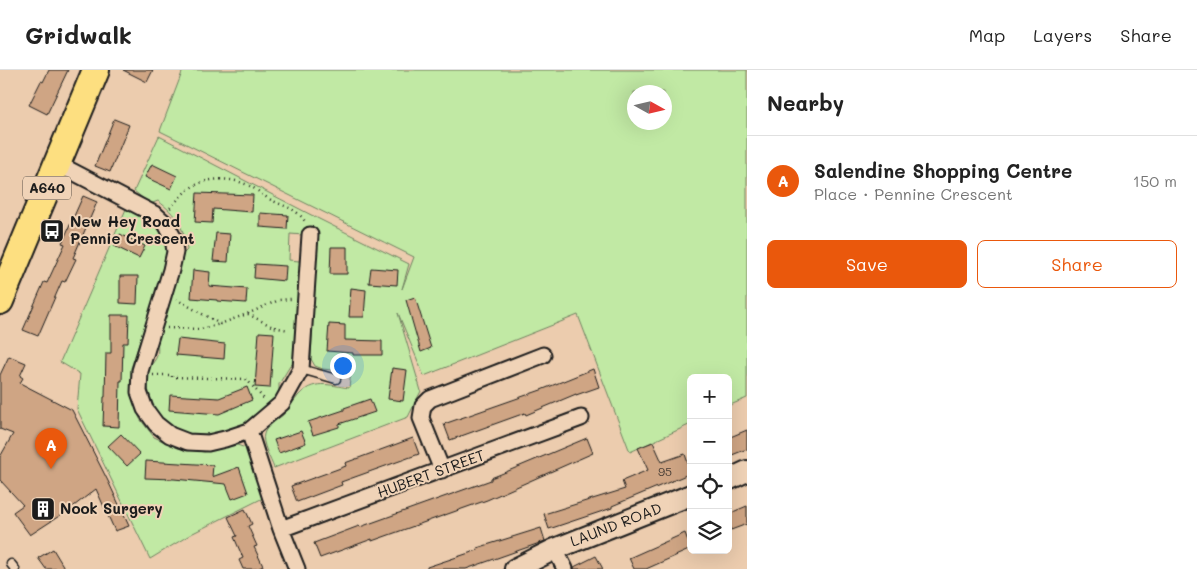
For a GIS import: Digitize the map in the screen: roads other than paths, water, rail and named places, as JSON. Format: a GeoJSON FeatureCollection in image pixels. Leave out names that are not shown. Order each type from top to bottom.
{"type":"FeatureCollection","features":[{"type":"Feature","properties":{"kind":"highway","name":"A640"},"geometry":{"type":"LineString","coordinates":[[0,301],[6,267],[58,164],[95,72]]}},
{"type":"Feature","properties":{"kind":"street"},"geometry":{"type":"LineString","coordinates":[[58,164],[156,214],[166,224],[173,237],[175,252],[140,374],[140,392],[145,409],[156,424],[170,435],[188,442],[208,443],[249,432],[282,403],[300,369],[310,235]]}},
{"type":"Feature","properties":{"kind":"street"},"geometry":{"type":"LineString","coordinates":[[442,470],[422,418],[423,406],[430,400],[543,355]]}},
{"type":"Feature","properties":{"kind":"street","name":"HUBERT STREET"},"geometry":{"type":"LineString","coordinates":[[281,529],[580,418]]}},
{"type":"Feature","properties":{"kind":"street"},"geometry":{"type":"LineString","coordinates":[[249,432],[281,529],[297,569]]}},
{"type":"Feature","properties":{"kind":"street"},"geometry":{"type":"LineString","coordinates":[[732,478],[747,471]]}},
{"type":"Feature","properties":{"kind":"street","name":"LAUND ROAD"},"geometry":{"type":"LineString","coordinates":[[515,569],[555,549],[687,498]]}},
{"type":"Feature","properties":{"kind":"street"},"geometry":{"type":"LineString","coordinates":[[555,549],[565,569]]}},
{"type":"Feature","properties":{"kind":"lane"},"geometry":{"type":"LineString","coordinates":[[300,369],[336,379]]}},
{"type":"Feature","properties":{"kind":"place","name":"New Hey Road Pennie Crescent"},"geometry":{"type":"Point","coordinates":[52,231]}},
{"type":"Feature","properties":{"kind":"place","name":"Salendine Shopping Centre"},"geometry":{"type":"Point","coordinates":[51,469]}},
{"type":"Feature","properties":{"kind":"place","name":"Nook Surgery"},"geometry":{"type":"Point","coordinates":[43,509]}}]}
